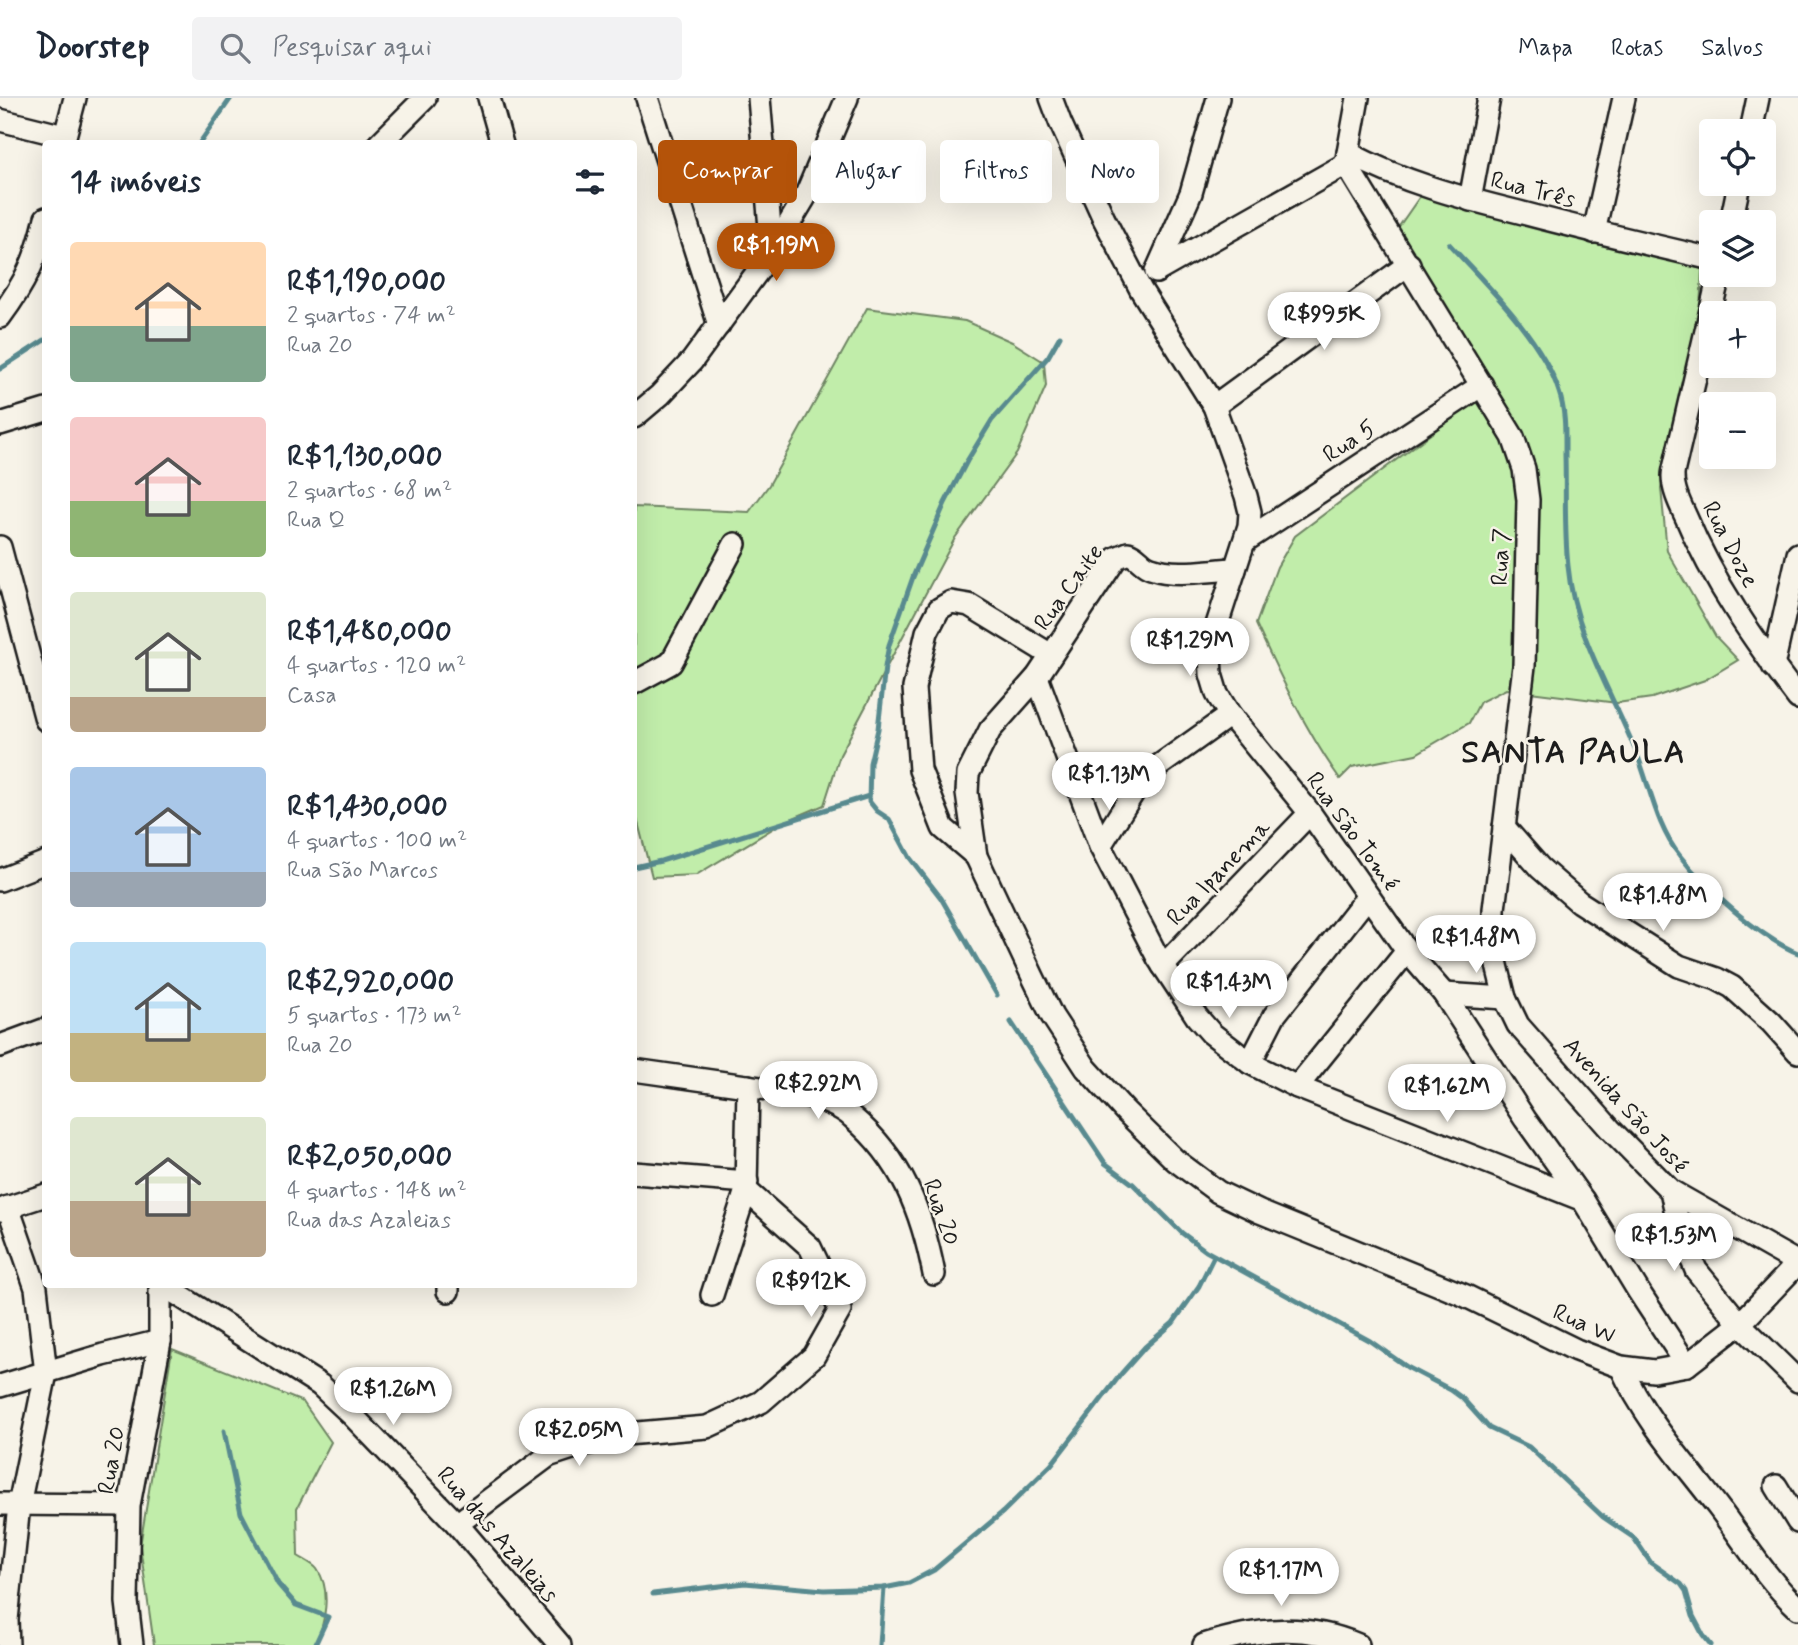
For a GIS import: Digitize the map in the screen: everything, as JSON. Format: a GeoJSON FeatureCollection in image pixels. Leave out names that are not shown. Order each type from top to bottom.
{"type":"FeatureCollection","features":[{"type":"Feature","properties":{"kind":"street"},"geometry":{"type":"LineString","coordinates":[[0,120],[64,140],[75,98]]}},
{"type":"Feature","properties":{"kind":"street"},"geometry":{"type":"LineString","coordinates":[[383,140],[425,98]]}},
{"type":"Feature","properties":{"kind":"street"},"geometry":{"type":"LineString","coordinates":[[489,98],[501,140]]}},
{"type":"Feature","properties":{"kind":"street"},"geometry":{"type":"LineString","coordinates":[[647,98],[719,325]]}},
{"type":"Feature","properties":{"kind":"street"},"geometry":{"type":"LineString","coordinates":[[759,98],[772,252]]}},
{"type":"Feature","properties":{"kind":"street"},"geometry":{"type":"LineString","coordinates":[[637,414],[660,395],[691,361],[772,252],[805,197],[847,98]]}},
{"type":"Feature","properties":{"kind":"street","name":"Rua São Tomé"},"geometry":{"type":"LineString","coordinates":[[1051,98],[1104,219],[1141,290],[1214,406],[1250,512],[1245,541],[1234,569],[1210,655],[1211,674],[1217,694],[1230,715],[1310,813],[1407,951],[1444,994],[1525,1119],[1583,1200],[1687,1365]]}},
{"type":"Feature","properties":{"kind":"street"},"geometry":{"type":"LineString","coordinates":[[1141,290],[1157,271],[1191,193],[1218,98]]}},
{"type":"Feature","properties":{"kind":"street"},"geometry":{"type":"LineString","coordinates":[[1157,271],[1347,158],[1358,98]]}},
{"type":"Feature","properties":{"kind":"street"},"geometry":{"type":"LineString","coordinates":[[1470,200],[1489,98]]}},
{"type":"Feature","properties":{"kind":"street"},"geometry":{"type":"LineString","coordinates":[[1594,232],[1623,98]]}},
{"type":"Feature","properties":{"kind":"street"},"geometry":{"type":"LineString","coordinates":[[1754,119],[1758,98]]}},
{"type":"Feature","properties":{"kind":"street","name":"Rua Três"},"geometry":{"type":"LineString","coordinates":[[1347,158],[1419,185],[1470,200],[1699,256]]}},
{"type":"Feature","properties":{"kind":"street","name":"Rua 7"},"geometry":{"type":"LineString","coordinates":[[1347,158],[1513,437],[1524,469],[1528,500],[1524,666],[1494,909],[1494,953],[1505,998]]}},
{"type":"Feature","properties":{"kind":"street"},"geometry":{"type":"LineString","coordinates":[[0,317],[26,279],[42,234]]}},
{"type":"Feature","properties":{"kind":"street"},"geometry":{"type":"LineString","coordinates":[[1214,406],[1409,264]]}},
{"type":"Feature","properties":{"kind":"street","name":"Rua Doze"},"geometry":{"type":"LineString","coordinates":[[1716,287],[1673,476],[1676,493],[1704,559],[1773,666],[1798,698]]}},
{"type":"Feature","properties":{"kind":"street","name":"Rua 5"},"geometry":{"type":"LineString","coordinates":[[1245,541],[1482,385]]}},
{"type":"Feature","properties":{"kind":"street"},"geometry":{"type":"LineString","coordinates":[[0,424],[42,411]]}},
{"type":"Feature","properties":{"kind":"street"},"geometry":{"type":"LineString","coordinates":[[637,681],[671,663],[735,544]]}},
{"type":"Feature","properties":{"kind":"street"},"geometry":{"type":"LineString","coordinates":[[0,547],[42,705]]}},
{"type":"Feature","properties":{"kind":"street","name":"Rua Caite"},"geometry":{"type":"LineString","coordinates":[[976,856],[967,793],[968,774],[990,730],[1037,677],[1110,567],[1122,554],[1134,554],[1146,567],[1161,570],[1234,569]]}},
{"type":"Feature","properties":{"kind":"street"},"geometry":{"type":"LineString","coordinates":[[1773,666],[1798,554]]}},
{"type":"Feature","properties":{"kind":"street"},"geometry":{"type":"LineString","coordinates":[[976,856],[943,828],[920,770],[914,688],[927,632],[939,609],[951,602],[958,602],[969,605],[1051,655]]}},
{"type":"Feature","properties":{"kind":"street"},"geometry":{"type":"LineString","coordinates":[[1037,677],[1100,846],[1163,966],[1211,1033],[1250,1063],[1297,1087],[1583,1200]]}},
{"type":"Feature","properties":{"kind":"street"},"geometry":{"type":"LineString","coordinates":[[1100,846],[1138,785],[1150,772],[1230,715]]}},
{"type":"Feature","properties":{"kind":"street","name":"Rua Ipanema"},"geometry":{"type":"LineString","coordinates":[[1163,966],[1310,813]]}},
{"type":"Feature","properties":{"kind":"street"},"geometry":{"type":"LineString","coordinates":[[1504,827],[1540,868],[1579,902],[1679,966],[1732,987],[1772,1022],[1798,1052]]}},
{"type":"Feature","properties":{"kind":"street","name":"Rua W"},"geometry":{"type":"LineString","coordinates":[[976,856],[1052,1016],[1086,1068],[1175,1160],[1218,1192],[1260,1212],[1466,1296],[1576,1350],[1620,1367],[1654,1371],[1687,1365]]}},
{"type":"Feature","properties":{"kind":"street"},"geometry":{"type":"LineString","coordinates":[[0,880],[42,864]]}},
{"type":"Feature","properties":{"kind":"street"},"geometry":{"type":"LineString","coordinates":[[1250,1063],[1274,1016],[1368,896]]}},
{"type":"Feature","properties":{"kind":"street"},"geometry":{"type":"LineString","coordinates":[[1297,1087],[1407,951]]}},
{"type":"Feature","properties":{"kind":"street"},"geometry":{"type":"LineString","coordinates":[[1444,994],[1505,998]]}},
{"type":"Feature","properties":{"kind":"street","name":"Avenida São José"},"geometry":{"type":"LineString","coordinates":[[1505,998],[1518,1025],[1610,1129],[1671,1191],[1680,1231],[1696,1270],[1740,1324],[1798,1381]]}},
{"type":"Feature","properties":{"kind":"street"},"geometry":{"type":"LineString","coordinates":[[1772,1022],[1798,1023]]}},
{"type":"Feature","properties":{"kind":"street"},"geometry":{"type":"LineString","coordinates":[[0,1046],[42,1031]]}},
{"type":"Feature","properties":{"kind":"street","name":"Rua 20"},"geometry":{"type":"LineString","coordinates":[[637,1070],[803,1094],[829,1103],[852,1116],[889,1157],[905,1182],[918,1209],[934,1274]]}},
{"type":"Feature","properties":{"kind":"street"},"geometry":{"type":"LineString","coordinates":[[712,1295],[747,1186],[748,1086]]}},
{"type":"Feature","properties":{"kind":"street"},"geometry":{"type":"LineString","coordinates":[[457,1524],[548,1456],[626,1434],[707,1427],[761,1402],[814,1356],[840,1310],[810,1247],[747,1186],[637,1173]]}},
{"type":"Feature","properties":{"kind":"street"},"geometry":{"type":"LineString","coordinates":[[1671,1191],[1798,1263],[1740,1324],[1687,1365]]}},
{"type":"Feature","properties":{"kind":"street"},"geometry":{"type":"LineString","coordinates":[[8,1645],[9,1505],[46,1373],[36,1288],[4,1209],[42,1196]]}},
{"type":"Feature","properties":{"kind":"street","name":"Rua 20"},"geometry":{"type":"LineString","coordinates":[[132,1645],[127,1602],[129,1506],[160,1341],[161,1288]]}},
{"type":"Feature","properties":{"kind":"street","name":"Rua das Azaleias"},"geometry":{"type":"LineString","coordinates":[[167,1288],[320,1385],[351,1413],[457,1524],[560,1645]]}},
{"type":"Feature","properties":{"kind":"street"},"geometry":{"type":"LineString","coordinates":[[0,1386],[160,1341]]}},
{"type":"Feature","properties":{"kind":"street"},"geometry":{"type":"LineString","coordinates":[[1620,1367],[1646,1415],[1673,1453],[1717,1506],[1781,1592],[1798,1608]]}},
{"type":"Feature","properties":{"kind":"street"},"geometry":{"type":"LineString","coordinates":[[1776,1486],[1798,1522]]}},
{"type":"Feature","properties":{"kind":"street"},"geometry":{"type":"LineString","coordinates":[[9,1505],[129,1506]]}},
{"type":"Feature","properties":{"kind":"street"},"geometry":{"type":"LineString","coordinates":[[1204,1645],[1257,1631],[1285,1629],[1316,1632],[1358,1645]]}},
{"type":"Feature","properties":{"kind":"green space"},"geometry":{"type":"Polygon","coordinates":[[[1423,192],[1699,268],[1699,287],[1701,287],[1699,332],[1685,375],[1661,488],[1667,551],[1716,637],[1738,660],[1705,680],[1652,698],[1617,703],[1506,689],[1480,702],[1469,723],[1416,754],[1352,767],[1340,779],[1305,723],[1256,624],[1277,567],[1295,536],[1481,396],[1393,235],[1423,192]]]}},
{"type":"Feature","properties":{"kind":"green space"},"geometry":{"type":"Polygon","coordinates":[[[867,308],[965,321],[1012,342],[1044,362],[1046,386],[1017,453],[955,538],[840,755],[824,805],[784,822],[696,875],[652,877],[637,819],[637,507],[749,512],[769,485],[867,308]]]}},
{"type":"Feature","properties":{"kind":"green space"},"geometry":{"type":"Polygon","coordinates":[[[172,1349],[303,1402],[331,1442],[297,1508],[298,1556],[317,1569],[322,1577],[326,1597],[322,1627],[315,1645],[154,1645],[140,1546],[172,1349]]]}},
{"type":"Feature","properties":{"kind":"waterway"},"geometry":{"type":"LineString","coordinates":[[202,140],[231,98]]}},
{"type":"Feature","properties":{"kind":"waterway"},"geometry":{"type":"LineString","coordinates":[[1449,244],[1527,333],[1551,372],[1559,392],[1565,423],[1566,538],[1572,591],[1586,639],[1637,754],[1665,833],[1680,856],[1718,897],[1767,936],[1798,953]]}},
{"type":"Feature","properties":{"kind":"waterway"},"geometry":{"type":"LineString","coordinates":[[997,995],[941,898],[910,858],[889,819],[869,801],[870,763],[878,729],[889,645],[913,577],[945,503],[992,420],[1048,357],[1060,336]]}},
{"type":"Feature","properties":{"kind":"waterway"},"geometry":{"type":"LineString","coordinates":[[0,369],[42,342]]}},
{"type":"Feature","properties":{"kind":"waterway"},"geometry":{"type":"LineString","coordinates":[[637,866],[869,796]]}},
{"type":"Feature","properties":{"kind":"waterway"},"geometry":{"type":"LineString","coordinates":[[1011,1022],[1105,1163],[1133,1184],[1182,1233],[1206,1251],[1370,1341],[1407,1367],[1451,1390],[1462,1398],[1489,1428],[1529,1447],[1603,1517],[1634,1538],[1651,1563],[1681,1584],[1686,1591],[1693,1616],[1711,1645]]}},
{"type":"Feature","properties":{"kind":"waterway"},"geometry":{"type":"LineString","coordinates":[[653,1594],[745,1583],[824,1590],[884,1588],[909,1583],[934,1570],[1003,1512],[1051,1465],[1121,1374],[1145,1347],[1173,1323],[1199,1286],[1214,1256]]}},
{"type":"Feature","properties":{"kind":"waterway"},"geometry":{"type":"LineString","coordinates":[[224,1431],[241,1513],[278,1584],[296,1605],[328,1617],[315,1645]]}},
{"type":"Feature","properties":{"kind":"waterway"},"geometry":{"type":"LineString","coordinates":[[880,1645],[884,1588]]}},
{"type":"Feature","properties":{"kind":"district","name":"SANTA PAULA"},"geometry":{"type":"Point","coordinates":[1574,751]}}]}
